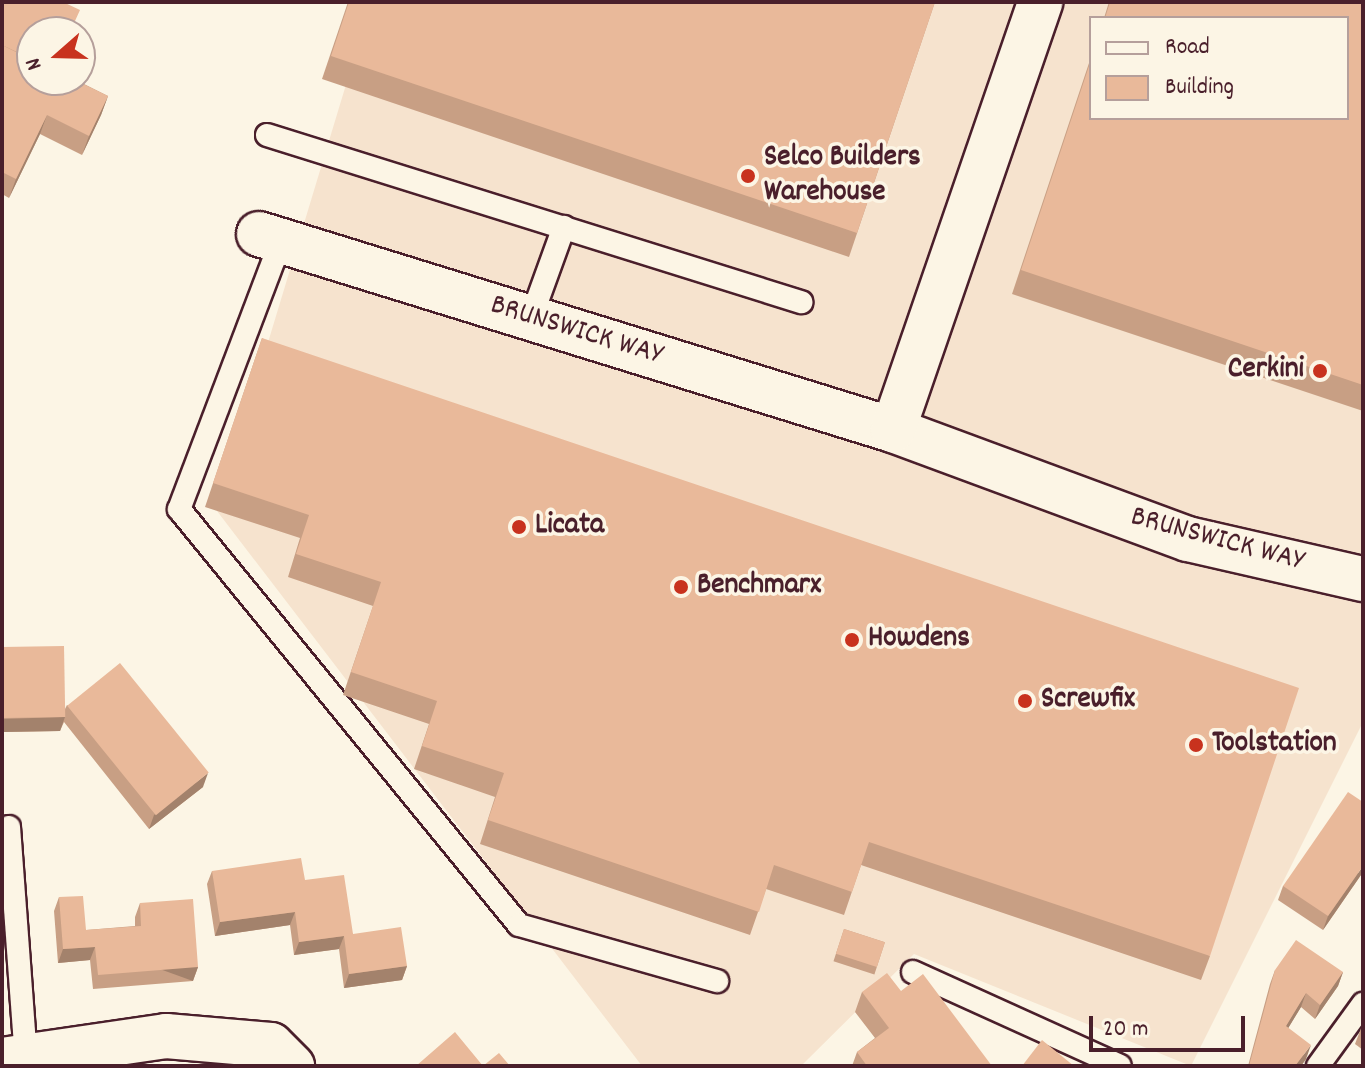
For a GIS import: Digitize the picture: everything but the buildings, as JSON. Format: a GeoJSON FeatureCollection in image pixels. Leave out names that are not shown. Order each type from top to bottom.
{"type":"FeatureCollection","features":[{"type":"Feature","properties":{"kind":"street"},"geometry":{"type":"LineString","coordinates":[[893,430],[1040,2]]}},
{"type":"Feature","properties":{"kind":"street","name":"BRUNSWICK WAY"},"geometry":{"type":"LineString","coordinates":[[270,237],[893,430],[1188,539],[1363,579]]}},
{"type":"Feature","properties":{"kind":"street"},"geometry":{"type":"LineString","coordinates":[[14,1059],[166,1036],[271,1045],[292,1066]]}},
{"type":"Feature","properties":{"kind":"lane"},"geometry":{"type":"LineString","coordinates":[[267,135],[801,302]]}},
{"type":"Feature","properties":{"kind":"lane"},"geometry":{"type":"LineString","coordinates":[[531,318],[564,227]]}},
{"type":"Feature","properties":{"kind":"lane"},"geometry":{"type":"LineString","coordinates":[[270,237],[179,509],[519,925],[717,981]]}},
{"type":"Feature","properties":{"kind":"lane"},"geometry":{"type":"LineString","coordinates":[[9,827],[14,1059]]}},
{"type":"Feature","properties":{"kind":"lane"},"geometry":{"type":"LineString","coordinates":[[913,972],[1120,1066]]}},
{"type":"Feature","properties":{"kind":"lane"},"geometry":{"type":"LineString","coordinates":[[1318,1066],[1363,1004]]}},
{"type":"Feature","properties":{"kind":"shaded area"},"geometry":{"type":"Polygon","coordinates":[[[371,2],[1363,2],[1363,722],[1191,1066],[914,954],[801,1066],[642,1066],[217,511],[371,2]]]}},
{"type":"Feature","properties":{"kind":"place","name":"Selco Builders Warehouse"},"geometry":{"type":"Point","coordinates":[748,176]}},
{"type":"Feature","properties":{"kind":"place","name":"Cerkini"},"geometry":{"type":"Point","coordinates":[1320,371]}},
{"type":"Feature","properties":{"kind":"place","name":"Licata"},"geometry":{"type":"Point","coordinates":[519,527]}},
{"type":"Feature","properties":{"kind":"place","name":"Benchmarx"},"geometry":{"type":"Point","coordinates":[681,587]}},
{"type":"Feature","properties":{"kind":"place","name":"Howdens"},"geometry":{"type":"Point","coordinates":[852,640]}},
{"type":"Feature","properties":{"kind":"place","name":"Screwfix"},"geometry":{"type":"Point","coordinates":[1025,701]}},
{"type":"Feature","properties":{"kind":"place","name":"Toolstation"},"geometry":{"type":"Point","coordinates":[1196,745]}}]}
